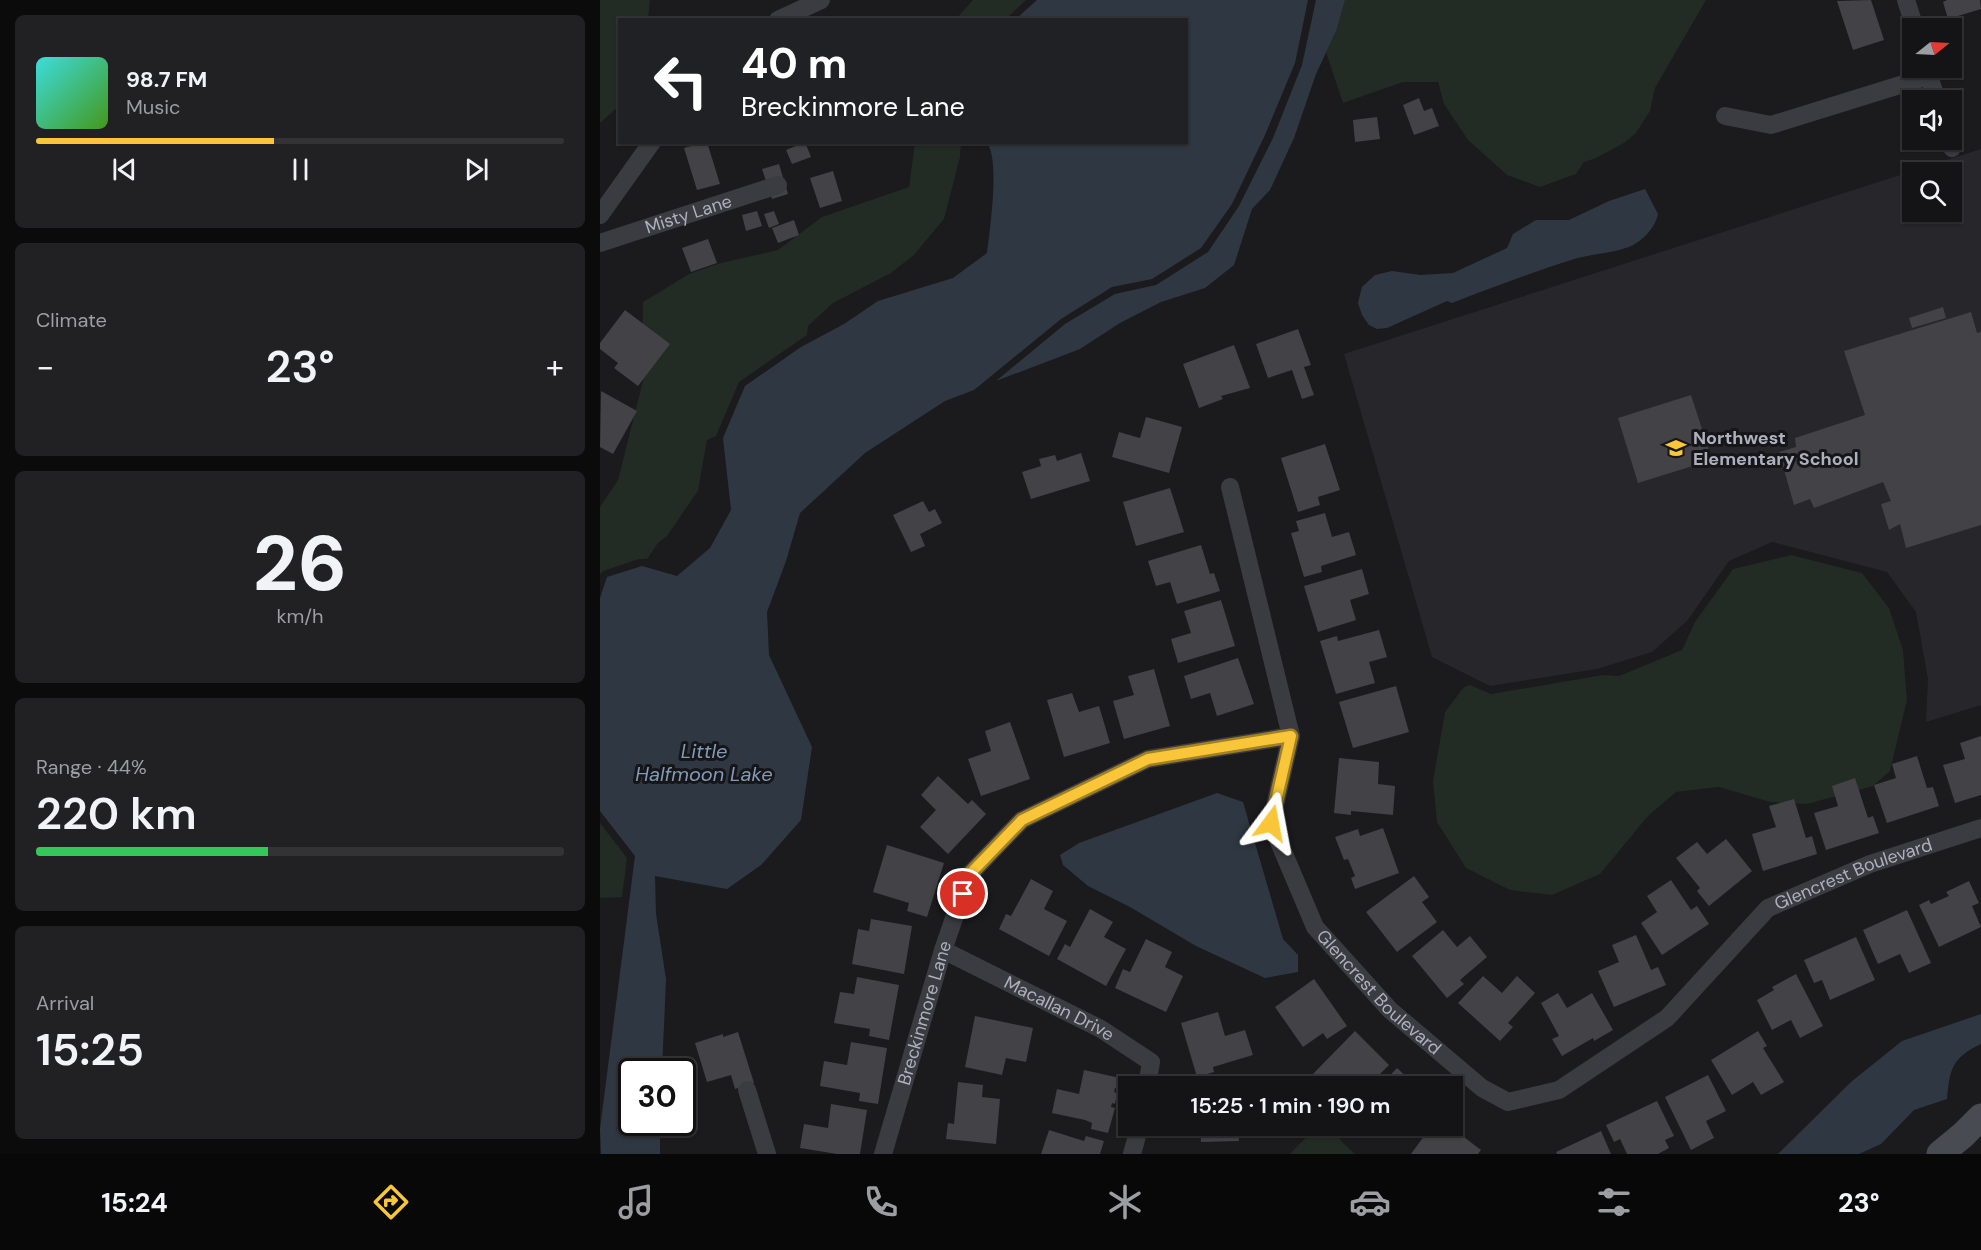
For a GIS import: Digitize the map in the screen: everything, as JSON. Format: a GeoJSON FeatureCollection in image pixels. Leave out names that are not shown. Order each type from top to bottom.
{"type":"FeatureCollection","features":[{"type":"Feature","properties":{"kind":"street"},"geometry":{"type":"LineString","coordinates":[[782,18],[821,0]]}},
{"type":"Feature","properties":{"kind":"street"},"geometry":{"type":"LineString","coordinates":[[1906,0],[1912,18]]}},
{"type":"Feature","properties":{"kind":"street"},"geometry":{"type":"LineString","coordinates":[[1725,116],[1771,124],[1910,78]]}},
{"type":"Feature","properties":{"kind":"street"},"geometry":{"type":"LineString","coordinates":[[600,215],[651,144]]}},
{"type":"Feature","properties":{"kind":"street","name":"Misty Lane"},"geometry":{"type":"LineString","coordinates":[[600,243],[778,185]]}},
{"type":"Feature","properties":{"kind":"street","name":"Glencrest Boulevard"},"geometry":{"type":"LineString","coordinates":[[1230,487],[1291,736],[1271,823],[1315,927],[1390,1010],[1482,1088],[1508,1102],[1560,1090],[1667,1018],[1768,908],[1870,864],[1981,828]]}},
{"type":"Feature","properties":{"kind":"street","name":"Breckinmore Lane"},"geometry":{"type":"LineString","coordinates":[[883,1154],[943,950],[969,875],[1022,820],[1148,759],[1291,736]]}},
{"type":"Feature","properties":{"kind":"street","name":"Macallan Drive"},"geometry":{"type":"LineString","coordinates":[[943,950],[1101,1029],[1151,1062],[1149,1076]]}},
{"type":"Feature","properties":{"kind":"street"},"geometry":{"type":"LineString","coordinates":[[747,1090],[767,1154]]}},
{"type":"Feature","properties":{"kind":"street"},"geometry":{"type":"LineString","coordinates":[[1940,1154],[1963,1136],[1981,1117]]}},
{"type":"Feature","properties":{"kind":"street"},"geometry":{"type":"LineString","coordinates":[[1132,1154],[1137,1136]]}},
{"type":"Feature","properties":{"kind":"shaded area"},"geometry":{"type":"Polygon","coordinates":[[[600,0],[650,0],[648,18],[618,18],[618,107],[600,123],[600,0]]]}},
{"type":"Feature","properties":{"kind":"shaded area"},"geometry":{"type":"Polygon","coordinates":[[[973,0],[1026,0],[1007,18],[957,18],[973,0]]]}},
{"type":"Feature","properties":{"kind":"shaded area"},"geometry":{"type":"Polygon","coordinates":[[[1345,0],[1706,0],[1655,88],[1650,111],[1636,133],[1624,143],[1584,162],[1576,174],[1540,187],[1507,175],[1468,140],[1444,104],[1438,82],[1403,82],[1343,103],[1326,52],[1337,29],[1345,0]]]}},
{"type":"Feature","properties":{"kind":"shaded area"},"geometry":{"type":"Polygon","coordinates":[[[915,144],[961,144],[960,157],[944,219],[914,255],[891,273],[833,303],[808,326],[807,335],[739,382],[716,436],[707,440],[698,491],[667,536],[658,543],[647,559],[639,559],[600,574],[600,507],[618,480],[644,377],[643,302],[689,274],[721,263],[778,250],[822,217],[909,187],[915,144]]]}},
{"type":"Feature","properties":{"kind":"shaded area","name":"Northwest Elementary School"},"geometry":{"type":"Polygon","coordinates":[[[1981,149],[1981,705],[1926,722],[1928,679],[1916,612],[1887,572],[1772,542],[1729,561],[1687,621],[1652,652],[1597,669],[1490,686],[1432,657],[1344,354],[1902,174],[1902,222],[1962,222],[1962,162],[1941,162],[1981,149]]]}},
{"type":"Feature","properties":{"kind":"shaded area"},"geometry":{"type":"Polygon","coordinates":[[[1791,555],[1862,573],[1889,608],[1903,650],[1907,700],[1890,771],[1873,786],[1807,804],[1770,802],[1719,787],[1676,792],[1648,816],[1600,874],[1552,895],[1510,890],[1466,868],[1437,822],[1433,781],[1445,712],[1464,687],[1470,685],[1491,694],[1603,675],[1619,676],[1682,650],[1695,622],[1733,569],[1791,555]]]}},
{"type":"Feature","properties":{"kind":"shaded area"},"geometry":{"type":"Polygon","coordinates":[[[600,823],[627,858],[622,897],[600,898],[600,823]]]}},
{"type":"Feature","properties":{"kind":"shaded area"},"geometry":{"type":"Polygon","coordinates":[[[1307,1136],[1338,1136],[1355,1154],[1290,1154],[1307,1136]]]}},
{"type":"Feature","properties":{"kind":"water","name":"Little Halfmoon Lake"},"geometry":{"type":"Polygon","coordinates":[[[1037,0],[1308,0],[1295,63],[1265,135],[1232,204],[1201,248],[1152,279],[1112,287],[1061,319],[974,390],[945,401],[865,453],[800,513],[786,561],[767,612],[769,655],[812,747],[801,820],[761,865],[727,889],[655,876],[656,914],[666,979],[663,1058],[618,1058],[618,1136],[660,1136],[660,1154],[601,1154],[600,1129],[635,856],[600,811],[600,598],[607,577],[642,566],[677,576],[710,548],[731,510],[723,438],[745,386],[801,347],[844,324],[878,301],[953,278],[987,253],[994,179],[991,152],[987,144],[1188,144],[1188,18],[1017,18],[1037,0]]]}},
{"type":"Feature","properties":{"kind":"water"},"geometry":{"type":"Polygon","coordinates":[[[1316,0],[1345,0],[1337,29],[1316,74],[1294,138],[1270,190],[1252,209],[1234,265],[1205,288],[1161,302],[1120,323],[1080,349],[996,381],[1065,324],[1115,294],[1156,285],[1208,252],[1239,206],[1273,138],[1302,65],[1316,0]]]}},
{"type":"Feature","properties":{"kind":"water"},"geometry":{"type":"Polygon","coordinates":[[[1645,189],[1658,214],[1648,234],[1629,247],[1574,259],[1452,303],[1447,301],[1387,328],[1377,329],[1369,325],[1362,315],[1358,303],[1362,287],[1375,275],[1392,271],[1420,275],[1453,273],[1507,248],[1513,234],[1536,220],[1569,220],[1609,201],[1645,189]]]}},
{"type":"Feature","properties":{"kind":"water"},"geometry":{"type":"Polygon","coordinates":[[[1217,793],[1243,802],[1283,939],[1298,955],[1298,972],[1265,978],[1196,946],[1130,907],[1088,886],[1063,865],[1060,855],[1079,843],[1217,793]]]}},
{"type":"Feature","properties":{"kind":"water"},"geometry":{"type":"Polygon","coordinates":[[[1981,1014],[1981,1044],[1964,1054],[1954,1065],[1947,1099],[1914,1110],[1881,1144],[1859,1154],[1778,1154],[1851,1082],[1902,1041],[1981,1014]]]}},
{"type":"Feature","properties":{"kind":"building"},"geometry":{"type":"Polygon","coordinates":[[[1871,0],[1884,40],[1853,50],[1837,1],[1871,0]]]}},
{"type":"Feature","properties":{"kind":"building"},"geometry":{"type":"Polygon","coordinates":[[[1980,0],[1981,9],[1948,18],[1943,2],[1980,0]]]}},
{"type":"Feature","properties":{"kind":"building"},"geometry":{"type":"Polygon","coordinates":[[[1419,98],[1424,111],[1432,108],[1439,126],[1414,135],[1403,105],[1419,98]]]}},
{"type":"Feature","properties":{"kind":"building"},"geometry":{"type":"Polygon","coordinates":[[[1377,117],[1380,139],[1355,142],[1353,120],[1377,117]]]}},
{"type":"Feature","properties":{"kind":"building"},"geometry":{"type":"Polygon","coordinates":[[[708,144],[720,184],[697,190],[684,148],[708,144]]]}},
{"type":"Feature","properties":{"kind":"building"},"geometry":{"type":"Polygon","coordinates":[[[806,144],[811,157],[792,164],[786,150],[806,144]]]}},
{"type":"Feature","properties":{"kind":"building"},"geometry":{"type":"Polygon","coordinates":[[[779,164],[788,194],[772,199],[762,169],[779,164]]]}},
{"type":"Feature","properties":{"kind":"building"},"geometry":{"type":"Polygon","coordinates":[[[833,171],[842,201],[820,208],[810,178],[833,171]]]}},
{"type":"Feature","properties":{"kind":"building"},"geometry":{"type":"Polygon","coordinates":[[[757,211],[762,226],[746,231],[742,215],[757,211]]]}},
{"type":"Feature","properties":{"kind":"building"},"geometry":{"type":"Polygon","coordinates":[[[774,211],[779,224],[769,228],[764,214],[774,211]]]}},
{"type":"Feature","properties":{"kind":"building"},"geometry":{"type":"Polygon","coordinates":[[[794,220],[799,235],[778,243],[772,228],[794,220]]]}},
{"type":"Feature","properties":{"kind":"building"},"geometry":{"type":"Polygon","coordinates":[[[708,239],[717,263],[691,272],[682,248],[708,239]]]}},
{"type":"Feature","properties":{"kind":"building"},"geometry":{"type":"Polygon","coordinates":[[[1943,307],[1946,318],[1912,328],[1909,318],[1943,307]]]}},
{"type":"Feature","properties":{"kind":"building"},"geometry":{"type":"Polygon","coordinates":[[[625,310],[670,344],[638,386],[614,368],[618,363],[600,349],[600,343],[625,310]]]}},
{"type":"Feature","properties":{"kind":"building"},"geometry":{"type":"Polygon","coordinates":[[[1971,312],[1977,333],[1981,332],[1981,525],[1906,548],[1900,524],[1889,530],[1881,504],[1891,501],[1883,482],[1814,508],[1810,499],[1794,505],[1779,452],[1796,447],[1795,438],[1865,415],[1844,351],[1971,312]]]}},
{"type":"Feature","properties":{"kind":"building"},"geometry":{"type":"Polygon","coordinates":[[[1298,329],[1311,365],[1304,367],[1314,395],[1302,399],[1292,370],[1268,378],[1256,344],[1298,329]]]}},
{"type":"Feature","properties":{"kind":"building"},"geometry":{"type":"Polygon","coordinates":[[[1234,345],[1250,388],[1221,396],[1223,399],[1199,408],[1183,364],[1234,345]]]}},
{"type":"Feature","properties":{"kind":"building"},"geometry":{"type":"Polygon","coordinates":[[[601,391],[637,411],[613,454],[600,447],[601,391]]]}},
{"type":"Feature","properties":{"kind":"building"},"geometry":{"type":"Polygon","coordinates":[[[1691,395],[1712,460],[1638,483],[1618,418],[1691,395]]]}},
{"type":"Feature","properties":{"kind":"building"},"geometry":{"type":"Polygon","coordinates":[[[1146,417],[1182,427],[1169,473],[1112,457],[1119,432],[1140,438],[1146,417]]]}},
{"type":"Feature","properties":{"kind":"building"},"geometry":{"type":"Polygon","coordinates":[[[1325,444],[1340,490],[1318,497],[1320,505],[1298,512],[1281,458],[1325,444]]]}},
{"type":"Feature","properties":{"kind":"building"},"geometry":{"type":"Polygon","coordinates":[[[1081,453],[1090,481],[1031,499],[1022,472],[1041,466],[1039,459],[1055,455],[1057,461],[1081,453]]]}},
{"type":"Feature","properties":{"kind":"building"},"geometry":{"type":"Polygon","coordinates":[[[1170,488],[1184,532],[1136,546],[1123,502],[1170,488]]]}},
{"type":"Feature","properties":{"kind":"building"},"geometry":{"type":"Polygon","coordinates":[[[923,501],[929,512],[935,509],[942,523],[920,534],[925,546],[911,552],[893,515],[923,501]]]}},
{"type":"Feature","properties":{"kind":"building"},"geometry":{"type":"Polygon","coordinates":[[[1325,513],[1332,537],[1349,532],[1356,555],[1321,566],[1322,572],[1304,577],[1291,533],[1299,531],[1296,521],[1325,513]]]}},
{"type":"Feature","properties":{"kind":"building"},"geometry":{"type":"Polygon","coordinates":[[[1201,545],[1210,574],[1214,573],[1220,591],[1177,604],[1170,582],[1156,586],[1148,561],[1201,545]]]}},
{"type":"Feature","properties":{"kind":"building"},"geometry":{"type":"Polygon","coordinates":[[[1362,569],[1369,594],[1350,600],[1356,620],[1318,632],[1304,586],[1362,569]]]}},
{"type":"Feature","properties":{"kind":"building"},"geometry":{"type":"Polygon","coordinates":[[[1221,600],[1235,646],[1178,663],[1171,639],[1191,633],[1184,611],[1221,600]]]}},
{"type":"Feature","properties":{"kind":"building"},"geometry":{"type":"Polygon","coordinates":[[[1379,630],[1387,657],[1369,662],[1375,683],[1336,694],[1320,641],[1337,636],[1338,641],[1379,630]]]}},
{"type":"Feature","properties":{"kind":"building"},"geometry":{"type":"Polygon","coordinates":[[[1238,658],[1254,704],[1217,716],[1210,693],[1191,699],[1184,676],[1238,658]]]}},
{"type":"Feature","properties":{"kind":"building"},"geometry":{"type":"Polygon","coordinates":[[[1154,669],[1170,726],[1124,739],[1113,701],[1134,695],[1128,676],[1154,669]]]}},
{"type":"Feature","properties":{"kind":"building"},"geometry":{"type":"Polygon","coordinates":[[[1396,686],[1409,732],[1353,748],[1339,702],[1396,686]]]}},
{"type":"Feature","properties":{"kind":"building"},"geometry":{"type":"Polygon","coordinates":[[[1072,693],[1079,712],[1099,706],[1110,743],[1064,757],[1047,700],[1072,693]]]}},
{"type":"Feature","properties":{"kind":"building"},"geometry":{"type":"Polygon","coordinates":[[[1010,722],[1030,779],[981,796],[968,759],[991,751],[985,731],[1010,722]]]}},
{"type":"Feature","properties":{"kind":"building"},"geometry":{"type":"Polygon","coordinates":[[[1981,736],[1981,795],[1955,803],[1943,765],[1965,759],[1960,743],[1981,736]]]}},
{"type":"Feature","properties":{"kind":"building"},"geometry":{"type":"Polygon","coordinates":[[[1917,756],[1927,788],[1933,787],[1939,806],[1887,823],[1874,785],[1896,778],[1892,764],[1917,756]]]}},
{"type":"Feature","properties":{"kind":"building"},"geometry":{"type":"Polygon","coordinates":[[[1339,758],[1379,762],[1378,784],[1395,786],[1393,815],[1351,811],[1351,815],[1334,813],[1339,758]]]}},
{"type":"Feature","properties":{"kind":"building"},"geometry":{"type":"Polygon","coordinates":[[[938,776],[968,804],[972,800],[986,814],[948,854],[920,827],[936,810],[921,795],[938,776]]]}},
{"type":"Feature","properties":{"kind":"building"},"geometry":{"type":"Polygon","coordinates":[[[1855,778],[1868,818],[1873,816],[1879,833],[1826,850],[1814,813],[1838,806],[1832,786],[1855,778]]]}},
{"type":"Feature","properties":{"kind":"building"},"geometry":{"type":"Polygon","coordinates":[[[1794,799],[1806,838],[1812,836],[1817,854],[1763,871],[1752,834],[1776,827],[1769,806],[1794,799]]]}},
{"type":"Feature","properties":{"kind":"building"},"geometry":{"type":"Polygon","coordinates":[[[1383,828],[1399,873],[1355,889],[1351,878],[1355,876],[1348,859],[1344,860],[1335,837],[1358,829],[1360,836],[1383,828]]]}},
{"type":"Feature","properties":{"kind":"building"},"geometry":{"type":"Polygon","coordinates":[[[1726,839],[1752,871],[1709,906],[1697,891],[1700,888],[1676,858],[1697,842],[1707,854],[1726,839]]]}},
{"type":"Feature","properties":{"kind":"building"},"geometry":{"type":"Polygon","coordinates":[[[887,845],[944,863],[927,917],[907,911],[909,903],[873,892],[887,845]]]}},
{"type":"Feature","properties":{"kind":"building"},"geometry":{"type":"Polygon","coordinates":[[[1414,876],[1429,897],[1422,902],[1437,922],[1397,952],[1366,912],[1414,876]]]}},
{"type":"Feature","properties":{"kind":"building"},"geometry":{"type":"Polygon","coordinates":[[[1031,879],[1053,891],[1044,909],[1067,921],[1049,956],[999,929],[1006,914],[1011,916],[1031,879]]]}},
{"type":"Feature","properties":{"kind":"building"},"geometry":{"type":"Polygon","coordinates":[[[1671,880],[1691,910],[1697,906],[1709,924],[1662,955],[1641,923],[1657,912],[1647,896],[1671,880]]]}},
{"type":"Feature","properties":{"kind":"building"},"geometry":{"type":"Polygon","coordinates":[[[1969,881],[1979,903],[1972,906],[1981,927],[1939,947],[1919,905],[1929,900],[1931,904],[1949,896],[1946,892],[1969,881]]]}},
{"type":"Feature","properties":{"kind":"building"},"geometry":{"type":"Polygon","coordinates":[[[1090,909],[1113,922],[1104,937],[1126,949],[1106,986],[1057,959],[1065,944],[1070,947],[1090,909]]]}},
{"type":"Feature","properties":{"kind":"building"},"geometry":{"type":"Polygon","coordinates":[[[1907,910],[1931,963],[1909,973],[1900,954],[1878,964],[1863,930],[1907,910]]]}},
{"type":"Feature","properties":{"kind":"building"},"geometry":{"type":"Polygon","coordinates":[[[871,919],[912,926],[904,974],[852,964],[858,929],[869,931],[871,919]]]}},
{"type":"Feature","properties":{"kind":"building"},"geometry":{"type":"Polygon","coordinates":[[[1443,930],[1457,947],[1470,936],[1487,957],[1460,980],[1464,984],[1447,998],[1412,956],[1443,930]]]}},
{"type":"Feature","properties":{"kind":"building"},"geometry":{"type":"Polygon","coordinates":[[[1636,935],[1651,970],[1658,967],[1666,985],[1614,1007],[1598,971],[1619,962],[1612,945],[1636,935]]]}},
{"type":"Feature","properties":{"kind":"building"},"geometry":{"type":"Polygon","coordinates":[[[1856,937],[1875,980],[1830,1000],[1822,980],[1814,983],[1804,960],[1856,937]]]}},
{"type":"Feature","properties":{"kind":"building"},"geometry":{"type":"Polygon","coordinates":[[[1146,939],[1172,952],[1165,967],[1183,976],[1166,1012],[1115,988],[1123,969],[1130,972],[1146,939]]]}},
{"type":"Feature","properties":{"kind":"building"},"geometry":{"type":"Polygon","coordinates":[[[1796,974],[1823,1026],[1800,1038],[1791,1020],[1772,1030],[1757,1000],[1774,990],[1772,987],[1796,974]]]}},
{"type":"Feature","properties":{"kind":"building"},"geometry":{"type":"Polygon","coordinates":[[[1483,976],[1502,993],[1517,976],[1535,993],[1508,1023],[1513,1027],[1500,1041],[1458,1003],[1483,976]]]}},
{"type":"Feature","properties":{"kind":"building"},"geometry":{"type":"Polygon","coordinates":[[[857,977],[899,985],[889,1040],[869,1036],[870,1029],[834,1023],[840,992],[854,994],[857,977]]]}},
{"type":"Feature","properties":{"kind":"building"},"geometry":{"type":"Polygon","coordinates":[[[1314,979],[1347,1026],[1327,1039],[1323,1033],[1303,1047],[1275,1007],[1314,979]]]}},
{"type":"Feature","properties":{"kind":"building"},"geometry":{"type":"Polygon","coordinates":[[[1558,993],[1567,1008],[1592,993],[1613,1030],[1594,1041],[1593,1038],[1562,1056],[1552,1039],[1559,1036],[1541,1003],[1558,993]]]}},
{"type":"Feature","properties":{"kind":"building"},"geometry":{"type":"Polygon","coordinates":[[[1218,1012],[1225,1036],[1245,1030],[1253,1055],[1213,1067],[1214,1072],[1197,1076],[1181,1023],[1218,1012]]]}},
{"type":"Feature","properties":{"kind":"building"},"geometry":{"type":"Polygon","coordinates":[[[975,1016],[1033,1028],[1026,1062],[1006,1058],[1002,1075],[965,1067],[975,1016]]]}},
{"type":"Feature","properties":{"kind":"building"},"geometry":{"type":"Polygon","coordinates":[[[1355,1031],[1389,1065],[1378,1076],[1315,1076],[1313,1074],[1355,1031]]]}},
{"type":"Feature","properties":{"kind":"building"},"geometry":{"type":"Polygon","coordinates":[[[1758,1031],[1767,1046],[1763,1048],[1784,1082],[1761,1095],[1753,1082],[1732,1095],[1711,1060],[1758,1031]]]}},
{"type":"Feature","properties":{"kind":"building"},"geometry":{"type":"Polygon","coordinates":[[[738,1032],[754,1083],[735,1089],[731,1075],[707,1082],[695,1043],[738,1032]]]}},
{"type":"Feature","properties":{"kind":"building"},"geometry":{"type":"Polygon","coordinates":[[[851,1042],[887,1048],[878,1104],[859,1101],[860,1093],[820,1086],[824,1061],[847,1065],[851,1042]]]}},
{"type":"Feature","properties":{"kind":"building"},"geometry":{"type":"Polygon","coordinates":[[[1397,1068],[1405,1076],[1389,1076],[1397,1068]]]}},
{"type":"Feature","properties":{"kind":"building"},"geometry":{"type":"Polygon","coordinates":[[[1084,1070],[1118,1078],[1118,1089],[1115,1088],[1114,1092],[1117,1093],[1115,1104],[1112,1103],[1111,1107],[1115,1108],[1108,1133],[1091,1129],[1092,1123],[1085,1120],[1052,1113],[1057,1089],[1079,1094],[1084,1070]]]}},
{"type":"Feature","properties":{"kind":"building"},"geometry":{"type":"Polygon","coordinates":[[[1708,1075],[1726,1111],[1706,1121],[1714,1138],[1691,1150],[1665,1097],[1708,1075]]]}},
{"type":"Feature","properties":{"kind":"building"},"geometry":{"type":"Polygon","coordinates":[[[958,1082],[983,1085],[982,1097],[1000,1099],[996,1144],[946,1139],[948,1123],[954,1124],[958,1082]]]}},
{"type":"Feature","properties":{"kind":"building"},"geometry":{"type":"Polygon","coordinates":[[[1657,1101],[1674,1136],[1665,1140],[1669,1148],[1658,1154],[1627,1154],[1620,1139],[1614,1142],[1606,1125],[1657,1101]]]}},
{"type":"Feature","properties":{"kind":"building"},"geometry":{"type":"Polygon","coordinates":[[[831,1104],[867,1110],[860,1154],[837,1154],[800,1148],[804,1124],[828,1128],[831,1104]]]}},
{"type":"Feature","properties":{"kind":"building"},"geometry":{"type":"Polygon","coordinates":[[[1049,1130],[1084,1141],[1086,1136],[1104,1141],[1100,1154],[1041,1154],[1049,1130]]]}},
{"type":"Feature","properties":{"kind":"building"},"geometry":{"type":"Polygon","coordinates":[[[1601,1131],[1611,1154],[1557,1154],[1556,1152],[1601,1131]]]}},
{"type":"Feature","properties":{"kind":"building"},"geometry":{"type":"Polygon","coordinates":[[[1201,1136],[1239,1136],[1239,1141],[1201,1142],[1201,1136]]]}},
{"type":"Feature","properties":{"kind":"building"},"geometry":{"type":"Polygon","coordinates":[[[1424,1136],[1463,1136],[1481,1150],[1478,1154],[1411,1154],[1424,1136]]]}},
{"type":"Feature","properties":{"kind":"place","name":"Northwest Elementary School"},"geometry":{"type":"Point","coordinates":[1676,448]}},
{"type":"Feature","properties":{"kind":"route"},"geometry":{"type":"LineString","coordinates":[[963,894],[969,875],[1022,820],[1148,759],[1291,736],[1271,823]]}}]}
